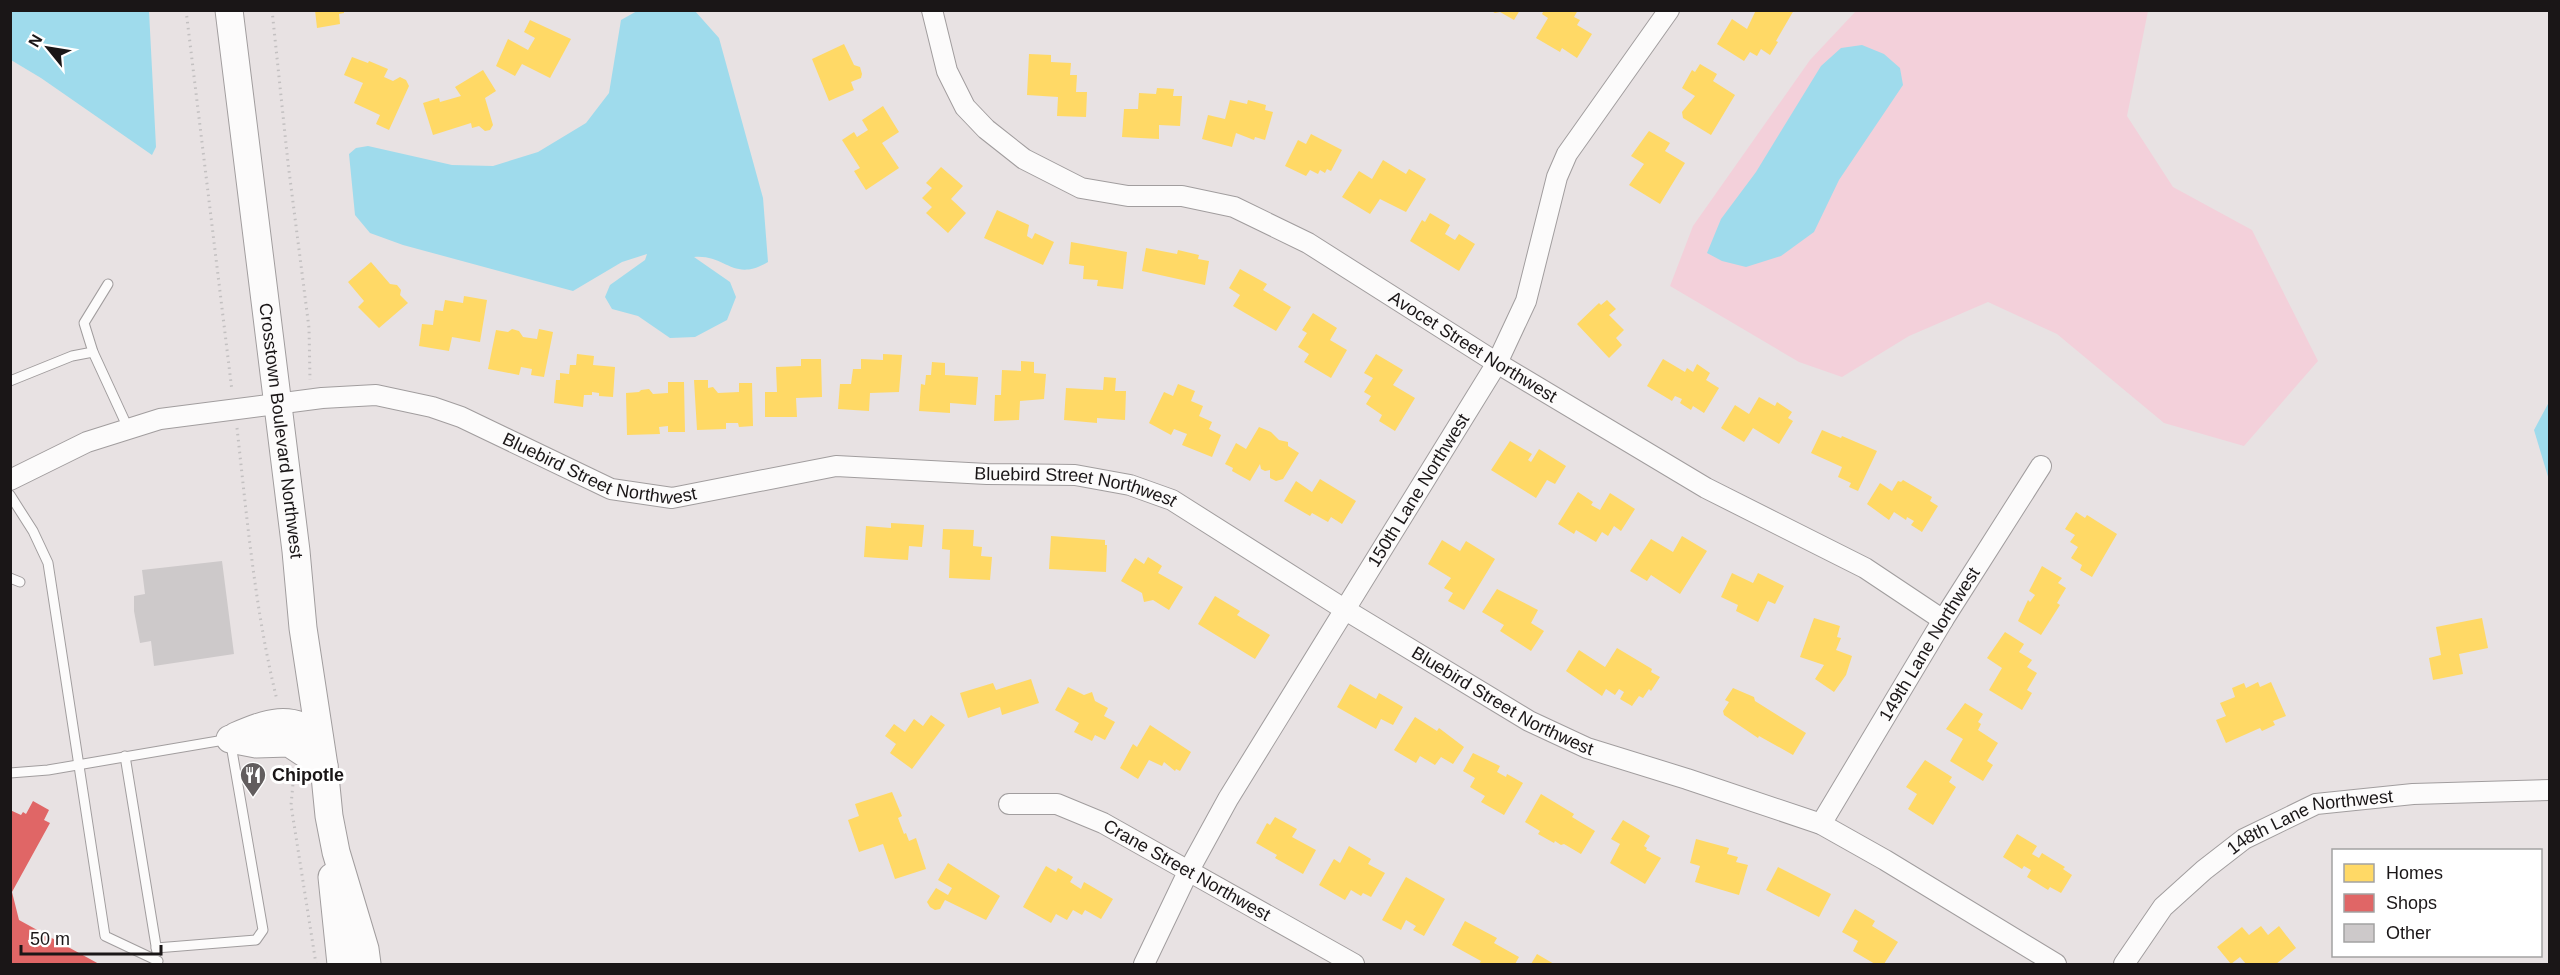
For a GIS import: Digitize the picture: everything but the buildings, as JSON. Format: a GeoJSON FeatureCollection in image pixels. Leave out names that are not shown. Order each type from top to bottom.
{"type":"FeatureCollection","features":[{"type":"Feature","properties":{"kind":"street","name":"Crosstown Boulevard Northwest"},"geometry":{"type":"LineString","coordinates":[[230,10],[296,551],[303,628],[336,852],[368,964]]}},
{"type":"Feature","properties":{"kind":"street","name":"Avocet Street Northwest"},"geometry":{"type":"LineString","coordinates":[[932,10],[946,71],[965,107],[986,129],[1024,159],[1081,188],[1128,196],[1182,196],[1234,207],[1308,243],[1497,363],[1706,488],[1865,568],[1943,620]]}},
{"type":"Feature","properties":{"kind":"street","name":"150th Lane Northwest"},"geometry":{"type":"LineString","coordinates":[[1144,964],[1188,872],[1228,799],[1497,363],[1526,300],[1557,177],[1567,154],[1669,10]]}},
{"type":"Feature","properties":{"kind":"street","name":"Bluebird Street Northwest"},"geometry":{"type":"LineString","coordinates":[[10,480],[87,442],[160,419],[311,400],[376,395],[432,407],[461,417],[611,489],[672,498],[836,466],[987,474],[1075,475],[1131,485],[1172,500],[1528,722],[1587,748],[1688,778],[1821,824],[1885,860],[2056,964]]}},
{"type":"Feature","properties":{"kind":"street","name":"149th Lane Northwest"},"geometry":{"type":"LineString","coordinates":[[1821,824],[1943,620],[2041,465]]}},
{"type":"Feature","properties":{"kind":"street"},"geometry":{"type":"LineString","coordinates":[[230,739],[283,721],[296,722],[308,727],[319,737]]}},
{"type":"Feature","properties":{"kind":"street"},"geometry":{"type":"LineString","coordinates":[[230,739],[256,744],[289,743],[324,766]]}},
{"type":"Feature","properties":{"kind":"street","name":"148th Lane Northwest"},"geometry":{"type":"LineString","coordinates":[[2124,964],[2163,907],[2204,870],[2244,839],[2316,804],[2413,794],[2550,789]]}},
{"type":"Feature","properties":{"kind":"street","name":"Crane Street Northwest"},"geometry":{"type":"LineString","coordinates":[[1009,804],[1057,804],[1103,823],[1354,964]]}},
{"type":"Feature","properties":{"kind":"street","name":"Crosstown Boulevard Northwest"},"geometry":{"type":"LineString","coordinates":[[336,852],[331,884],[341,964]]}},
{"type":"Feature","properties":{"kind":"lane"},"geometry":{"type":"LineString","coordinates":[[108,284],[84,323],[93,352],[128,428]]}},
{"type":"Feature","properties":{"kind":"lane"},"geometry":{"type":"LineString","coordinates":[[10,381],[72,356],[93,352]]}},
{"type":"Feature","properties":{"kind":"lane"},"geometry":{"type":"LineString","coordinates":[[10,495],[33,531],[48,563],[105,936],[158,963]]}},
{"type":"Feature","properties":{"kind":"lane"},"geometry":{"type":"LineString","coordinates":[[10,774],[230,739],[263,930],[256,940],[156,948]]}},
{"type":"Feature","properties":{"kind":"lane"},"geometry":{"type":"LineString","coordinates":[[125,756],[158,963]]}},
{"type":"Feature","properties":{"kind":"path"},"geometry":{"type":"LineString","coordinates":[[186,10],[232,390]]}},
{"type":"Feature","properties":{"kind":"path"},"geometry":{"type":"LineString","coordinates":[[272,10],[288,164],[309,328],[311,400]]}},
{"type":"Feature","properties":{"kind":"path"},"geometry":{"type":"LineString","coordinates":[[237,430],[265,644],[279,706]]}},
{"type":"Feature","properties":{"kind":"path"},"geometry":{"type":"LineString","coordinates":[[294,770],[291,805],[315,964]]}},
{"type":"Feature","properties":{"kind":"shaded area"},"geometry":{"type":"Polygon","coordinates":[[[1856,11],[2148,11],[2127,116],[2173,187],[2252,230],[2318,361],[2244,446],[2164,423],[2057,334],[1988,302],[1909,336],[1842,377],[1799,362],[1670,286],[1693,226],[1810,60],[1856,11]]]}},
{"type":"Feature","properties":{"kind":"water"},"geometry":{"type":"Polygon","coordinates":[[[11,10],[149,11],[156,147],[152,155],[41,78],[11,60],[11,10]]]}},
{"type":"Feature","properties":{"kind":"water"},"geometry":{"type":"Polygon","coordinates":[[[637,11],[695,11],[719,38],[763,198],[768,262],[746,270],[714,259],[694,257],[730,282],[736,297],[727,320],[695,337],[670,338],[638,316],[612,309],[605,297],[610,285],[645,260],[647,254],[622,262],[573,291],[403,245],[370,233],[355,215],[349,154],[356,148],[368,146],[452,165],[493,166],[538,152],[586,123],[609,93],[621,20],[637,11]]]}},
{"type":"Feature","properties":{"kind":"water"},"geometry":{"type":"Polygon","coordinates":[[[1862,45],[1884,54],[1900,68],[1903,85],[1839,180],[1814,232],[1781,256],[1746,267],[1722,261],[1707,253],[1721,219],[1756,172],[1821,66],[1841,48],[1862,45]]]}},
{"type":"Feature","properties":{"kind":"water"},"geometry":{"type":"Polygon","coordinates":[[[2549,402],[2549,480],[2534,430],[2549,402]]]}},
{"type":"Feature","properties":{"kind":"place","name":"Chipotle"},"geometry":{"type":"Point","coordinates":[253,798]}}]}
